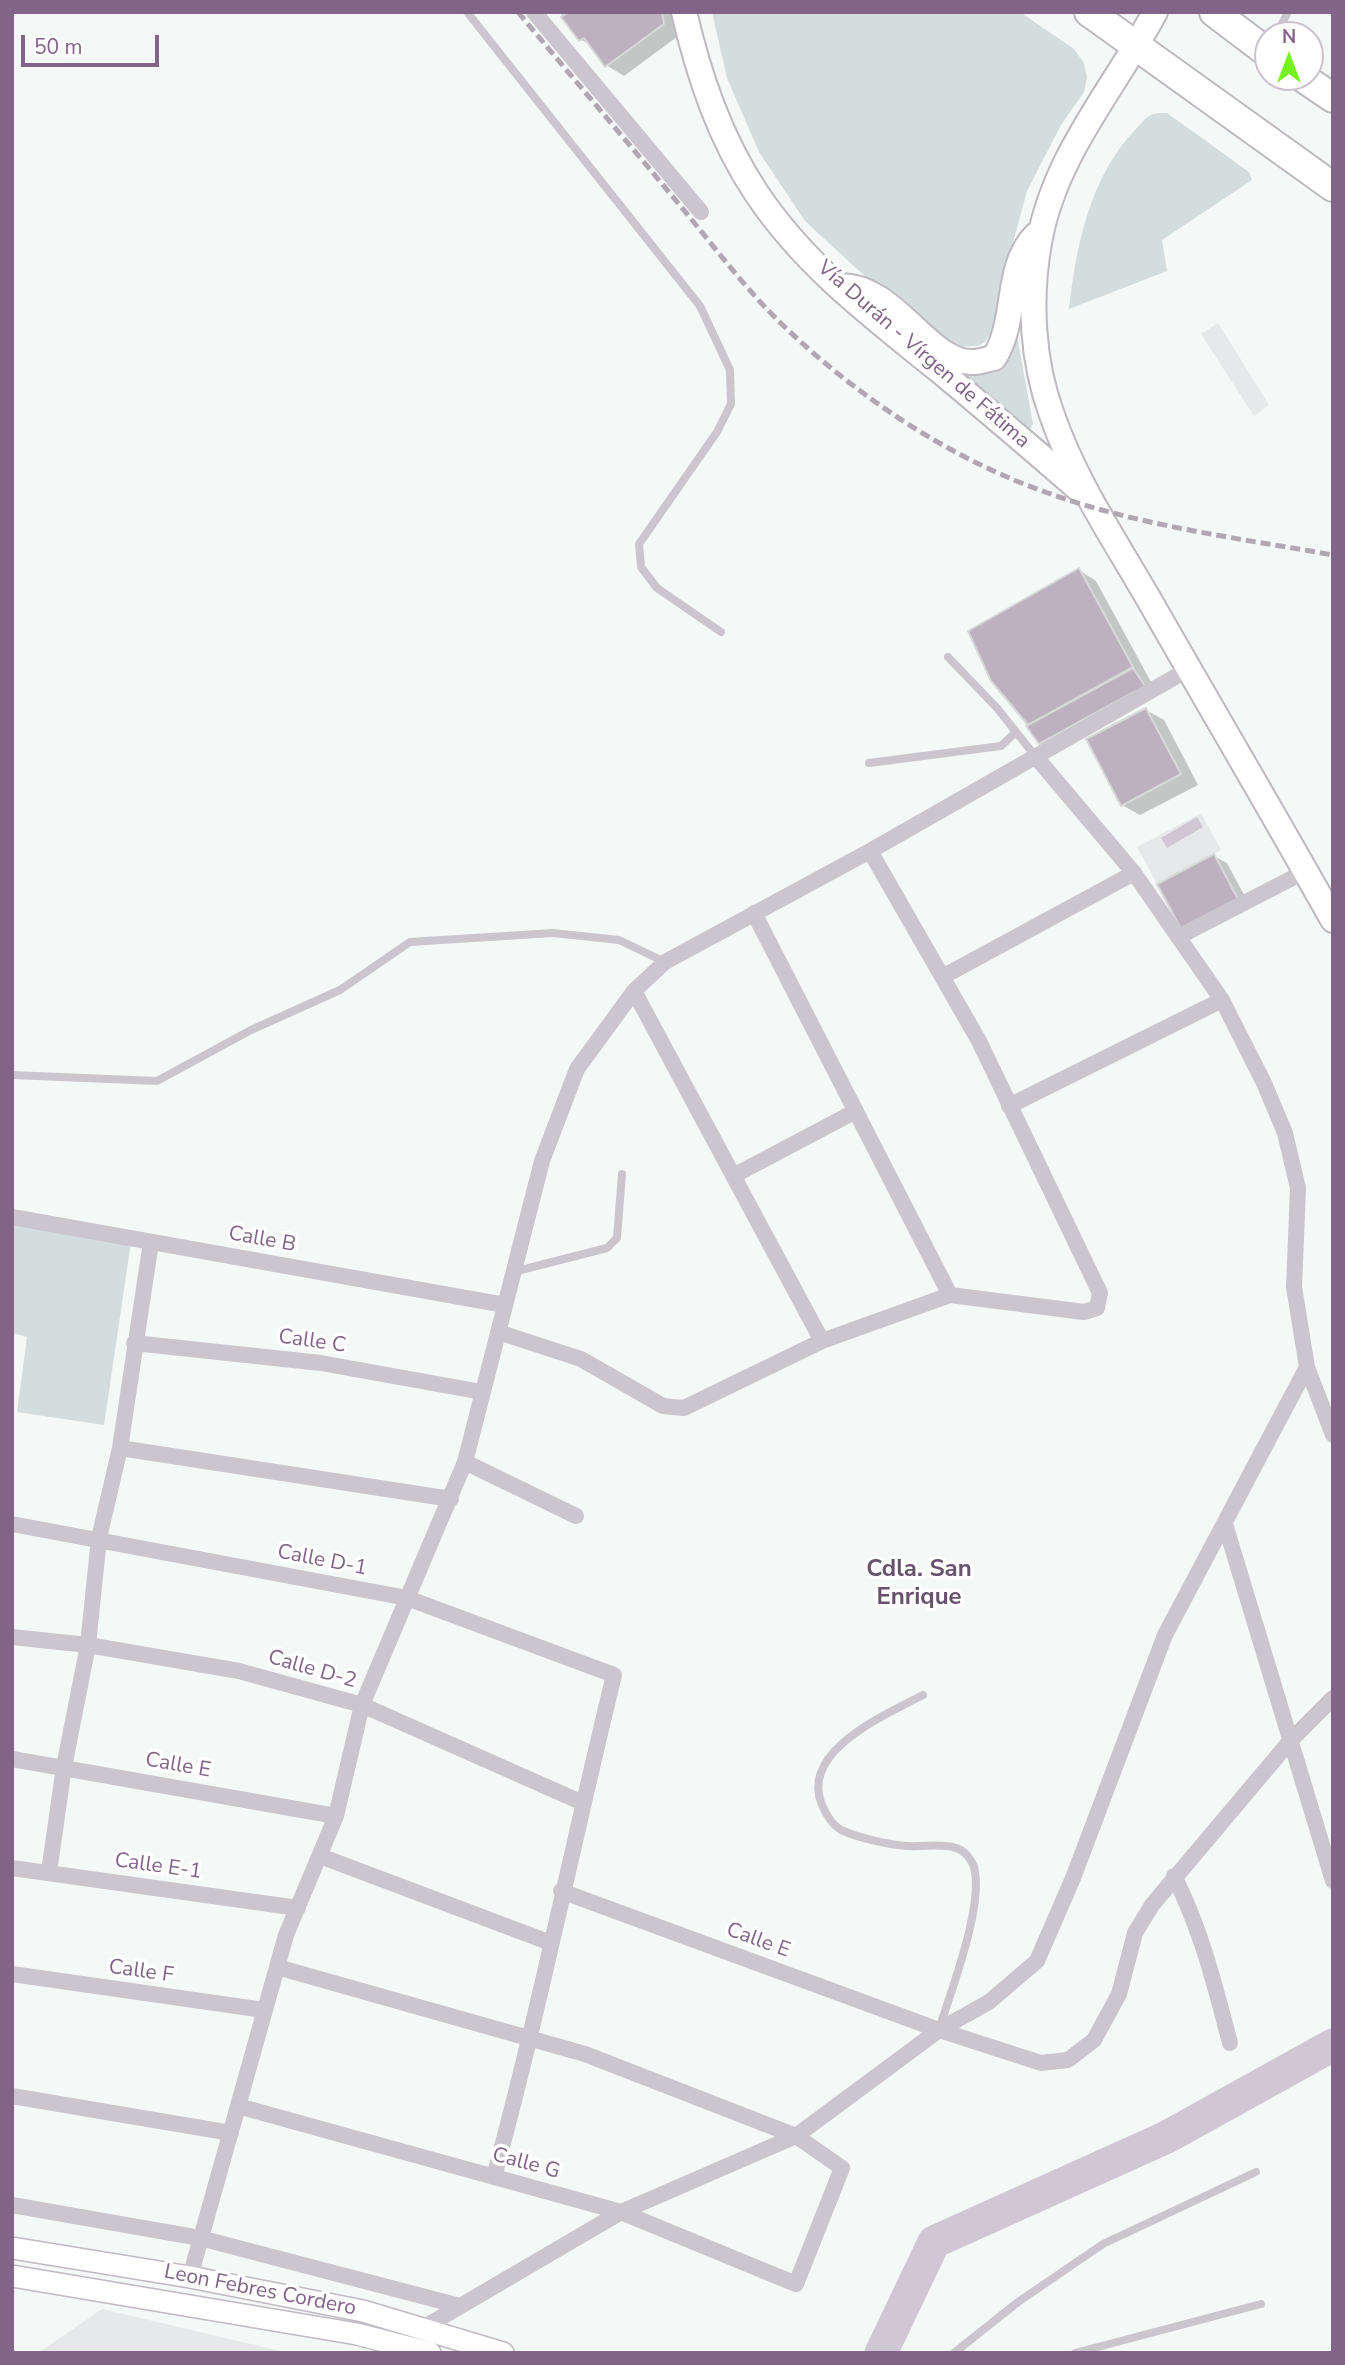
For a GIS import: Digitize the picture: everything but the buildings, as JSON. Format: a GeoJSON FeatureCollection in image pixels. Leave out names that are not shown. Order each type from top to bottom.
{"type":"FeatureCollection","features":[{"type":"Feature","properties":{"kind":"highway"},"geometry":{"type":"LineString","coordinates":[[1089,12],[1333,187]]}},
{"type":"Feature","properties":{"kind":"highway"},"geometry":{"type":"LineString","coordinates":[[1217,13],[1254,37]]}},
{"type":"Feature","properties":{"kind":"main road","name":"Vía Durán - Vírgen de Fátima"},"geometry":{"type":"LineString","coordinates":[[684,12],[699,67],[725,139],[757,194],[786,233],[839,286],[1089,499]]}},
{"type":"Feature","properties":{"kind":"main road","name":"Vía Durán - Vírgen de Fátima"},"geometry":{"type":"LineString","coordinates":[[1155,12],[1137,47],[1070,153],[1051,198],[1043,228],[1034,288],[1039,370],[1052,416],[1089,499],[1333,920]]}},
{"type":"Feature","properties":{"kind":"main road"},"geometry":{"type":"LineString","coordinates":[[839,286],[858,285],[875,295],[948,355],[971,363],[994,358],[1003,344],[1022,251],[1043,228]]}},
{"type":"Feature","properties":{"kind":"street"},"geometry":{"type":"LineString","coordinates":[[534,12],[701,212]]}},
{"type":"Feature","properties":{"kind":"street"},"geometry":{"type":"LineString","coordinates":[[190,2277],[277,1967],[298,1908],[337,1816],[362,1705],[465,1462],[541,1161],[577,1069],[635,991],[665,962],[870,851],[1189,669]]}},
{"type":"Feature","properties":{"kind":"street"},"geometry":{"type":"LineString","coordinates":[[1036,757],[1134,873],[1222,1000],[1264,1083],[1294,1164],[1298,1188],[1294,1287],[1307,1367],[1333,1435]]}},
{"type":"Feature","properties":{"kind":"street"},"geometry":{"type":"LineString","coordinates":[[498,1332],[581,1359],[663,1406],[684,1408],[822,1341],[950,1295],[1084,1312],[1097,1308],[1101,1293],[979,1041],[870,851]]}},
{"type":"Feature","properties":{"kind":"street"},"geometry":{"type":"LineString","coordinates":[[1178,937],[1306,871]]}},
{"type":"Feature","properties":{"kind":"street"},"geometry":{"type":"LineString","coordinates":[[944,976],[1134,873]]}},
{"type":"Feature","properties":{"kind":"street"},"geometry":{"type":"LineString","coordinates":[[754,913],[950,1295]]}},
{"type":"Feature","properties":{"kind":"street"},"geometry":{"type":"LineString","coordinates":[[635,991],[822,1341]]}},
{"type":"Feature","properties":{"kind":"street"},"geometry":{"type":"LineString","coordinates":[[1009,1106],[1222,1000]]}},
{"type":"Feature","properties":{"kind":"street"},"geometry":{"type":"LineString","coordinates":[[733,1175],[856,1111]]}},
{"type":"Feature","properties":{"kind":"street","name":"Calle B"},"geometry":{"type":"LineString","coordinates":[[12,1217],[505,1305]]}},
{"type":"Feature","properties":{"kind":"street"},"geometry":{"type":"LineString","coordinates":[[49,1872],[64,1768],[88,1645],[99,1538],[120,1448],[150,1242]]}},
{"type":"Feature","properties":{"kind":"street","name":"Calle C"},"geometry":{"type":"LineString","coordinates":[[134,1343],[321,1363],[482,1392]]}},
{"type":"Feature","properties":{"kind":"street"},"geometry":{"type":"LineString","coordinates":[[422,2352],[423,2328],[621,2212],[796,2136],[939,2030],[989,2002],[1037,1961],[1073,1878],[1165,1635],[1307,1367]]}},
{"type":"Feature","properties":{"kind":"street"},"geometry":{"type":"LineString","coordinates":[[120,1448],[451,1499]]}},
{"type":"Feature","properties":{"kind":"street"},"geometry":{"type":"LineString","coordinates":[[465,1462],[576,1516]]}},
{"type":"Feature","properties":{"kind":"street","name":"Calle D-1"},"geometry":{"type":"LineString","coordinates":[[12,1524],[99,1538],[407,1598],[614,1675],[583,1803]]}},
{"type":"Feature","properties":{"kind":"street"},"geometry":{"type":"LineString","coordinates":[[1225,1524],[1333,1881]]}},
{"type":"Feature","properties":{"kind":"street","name":"Calle D-2"},"geometry":{"type":"LineString","coordinates":[[12,1637],[88,1645],[239,1671],[362,1705],[583,1803]]}},
{"type":"Feature","properties":{"kind":"street","name":"Calle E"},"geometry":{"type":"LineString","coordinates":[[561,1891],[939,2030],[1041,2063],[1068,2060],[1094,2040],[1107,2021],[1119,1994],[1135,1933],[1174,1876],[1291,1740],[1333,1698]]}},
{"type":"Feature","properties":{"kind":"street","name":"Calle E"},"geometry":{"type":"LineString","coordinates":[[12,1759],[337,1816]]}},
{"type":"Feature","properties":{"kind":"street"},"geometry":{"type":"LineString","coordinates":[[494,2177],[531,2039],[561,1891],[583,1803]]}},
{"type":"Feature","properties":{"kind":"street"},"geometry":{"type":"LineString","coordinates":[[320,1856],[551,1943]]}},
{"type":"Feature","properties":{"kind":"street","name":"Calle E-1"},"geometry":{"type":"LineString","coordinates":[[12,1867],[298,1908]]}},
{"type":"Feature","properties":{"kind":"street"},"geometry":{"type":"LineString","coordinates":[[1174,1876],[1187,1900],[1208,1961],[1230,2043]]}},
{"type":"Feature","properties":{"kind":"street"},"geometry":{"type":"LineString","coordinates":[[277,1967],[585,2054],[796,2136]]}},
{"type":"Feature","properties":{"kind":"street","name":"Calle F"},"geometry":{"type":"LineString","coordinates":[[12,1974],[264,2010]]}},
{"type":"Feature","properties":{"kind":"street"},"geometry":{"type":"LineString","coordinates":[[12,2096],[230,2133]]}},
{"type":"Feature","properties":{"kind":"street","name":"Calle G"},"geometry":{"type":"LineString","coordinates":[[238,2106],[621,2212],[796,2284],[842,2168],[796,2136]]}},
{"type":"Feature","properties":{"kind":"street"},"geometry":{"type":"LineString","coordinates":[[12,2205],[200,2238],[460,2306]]}},
{"type":"Feature","properties":{"kind":"street","name":"Leon Febres Cordero"},"geometry":{"type":"LineString","coordinates":[[12,2248],[190,2277],[363,2311],[503,2353]]}},
{"type":"Feature","properties":{"kind":"street","name":"Leon Febres Cordero"},"geometry":{"type":"LineString","coordinates":[[12,2276],[358,2334],[422,2352]]}},
{"type":"Feature","properties":{"kind":"lane"},"geometry":{"type":"LineString","coordinates":[[467,12],[700,306],[730,370],[730,404],[717,432],[639,544],[641,566],[657,588],[721,632]]}},
{"type":"Feature","properties":{"kind":"lane"},"geometry":{"type":"LineString","coordinates":[[948,657],[1036,757]]}},
{"type":"Feature","properties":{"kind":"lane"},"geometry":{"type":"LineString","coordinates":[[870,763],[1001,746],[1016,732]]}},
{"type":"Feature","properties":{"kind":"lane"},"geometry":{"type":"LineString","coordinates":[[12,1075],[157,1081],[251,1030],[340,990],[410,942],[553,933],[619,940],[665,962]]}},
{"type":"Feature","properties":{"kind":"lane"},"geometry":{"type":"LineString","coordinates":[[513,1272],[607,1248],[617,1238],[622,1174]]}},
{"type":"Feature","properties":{"kind":"lane"},"geometry":{"type":"LineString","coordinates":[[923,1695],[859,1728],[823,1766],[818,1781],[819,1799],[826,1815],[840,1829],[905,1846],[957,1847],[974,1866],[975,1904],[939,2030]]}},
{"type":"Feature","properties":{"kind":"lane"},"geometry":{"type":"LineString","coordinates":[[954,2353],[1018,2302],[1103,2244],[1256,2172]]}},
{"type":"Feature","properties":{"kind":"lane"},"geometry":{"type":"LineString","coordinates":[[1075,2353],[1261,2304]]}},
{"type":"Feature","properties":{"kind":"shaded area"},"geometry":{"type":"Polygon","coordinates":[[[712,12],[1020,12],[1074,49],[1084,63],[1087,78],[1084,92],[1061,125],[1027,191],[999,294],[995,325],[985,342],[978,346],[954,347],[870,281],[805,221],[759,152],[727,78],[712,12]]]}},
{"type":"Feature","properties":{"kind":"shaded area"},"geometry":{"type":"Polygon","coordinates":[[[1167,113],[1249,172],[1252,180],[1162,240],[1167,271],[1069,309],[1081,237],[1096,191],[1107,169],[1145,119],[1153,114],[1167,113]]]}},
{"type":"Feature","properties":{"kind":"shaded area"},"geometry":{"type":"Polygon","coordinates":[[[1218,323],[1269,405],[1254,416],[1201,334],[1218,323]]]}},
{"type":"Feature","properties":{"kind":"shaded area"},"geometry":{"type":"Polygon","coordinates":[[[1016,330],[1033,424],[1029,432],[954,366],[1016,330]]]}},
{"type":"Feature","properties":{"kind":"shaded area"},"geometry":{"type":"Polygon","coordinates":[[[1201,813],[1221,850],[1157,884],[1137,847],[1201,813]]]}},
{"type":"Feature","properties":{"kind":"shaded area"},"geometry":{"type":"Polygon","coordinates":[[[1197,817],[1203,827],[1167,848],[1161,838],[1197,817]]]}},
{"type":"Feature","properties":{"kind":"shaded area"},"geometry":{"type":"Polygon","coordinates":[[[12,1222],[131,1242],[104,1425],[17,1412],[27,1337],[12,1333],[12,1222]]]}},
{"type":"Feature","properties":{"kind":"shaded area"},"geometry":{"type":"Polygon","coordinates":[[[102,2309],[289,2353],[38,2353],[102,2309]]]}},
{"type":"Feature","properties":{"kind":"waterway"},"geometry":{"type":"LineString","coordinates":[[881,2353],[934,2242],[1167,2137],[1333,2045]]}},
{"type":"Feature","properties":{"kind":"railway"},"geometry":{"type":"LineString","coordinates":[[518,12],[759,301],[847,381],[910,426],[1013,479],[1082,504],[1153,523],[1333,555]]}},
{"type":"Feature","properties":{"kind":"district","name":"Cdla. San Enrique"},"geometry":{"type":"Point","coordinates":[919,1584]}}]}
